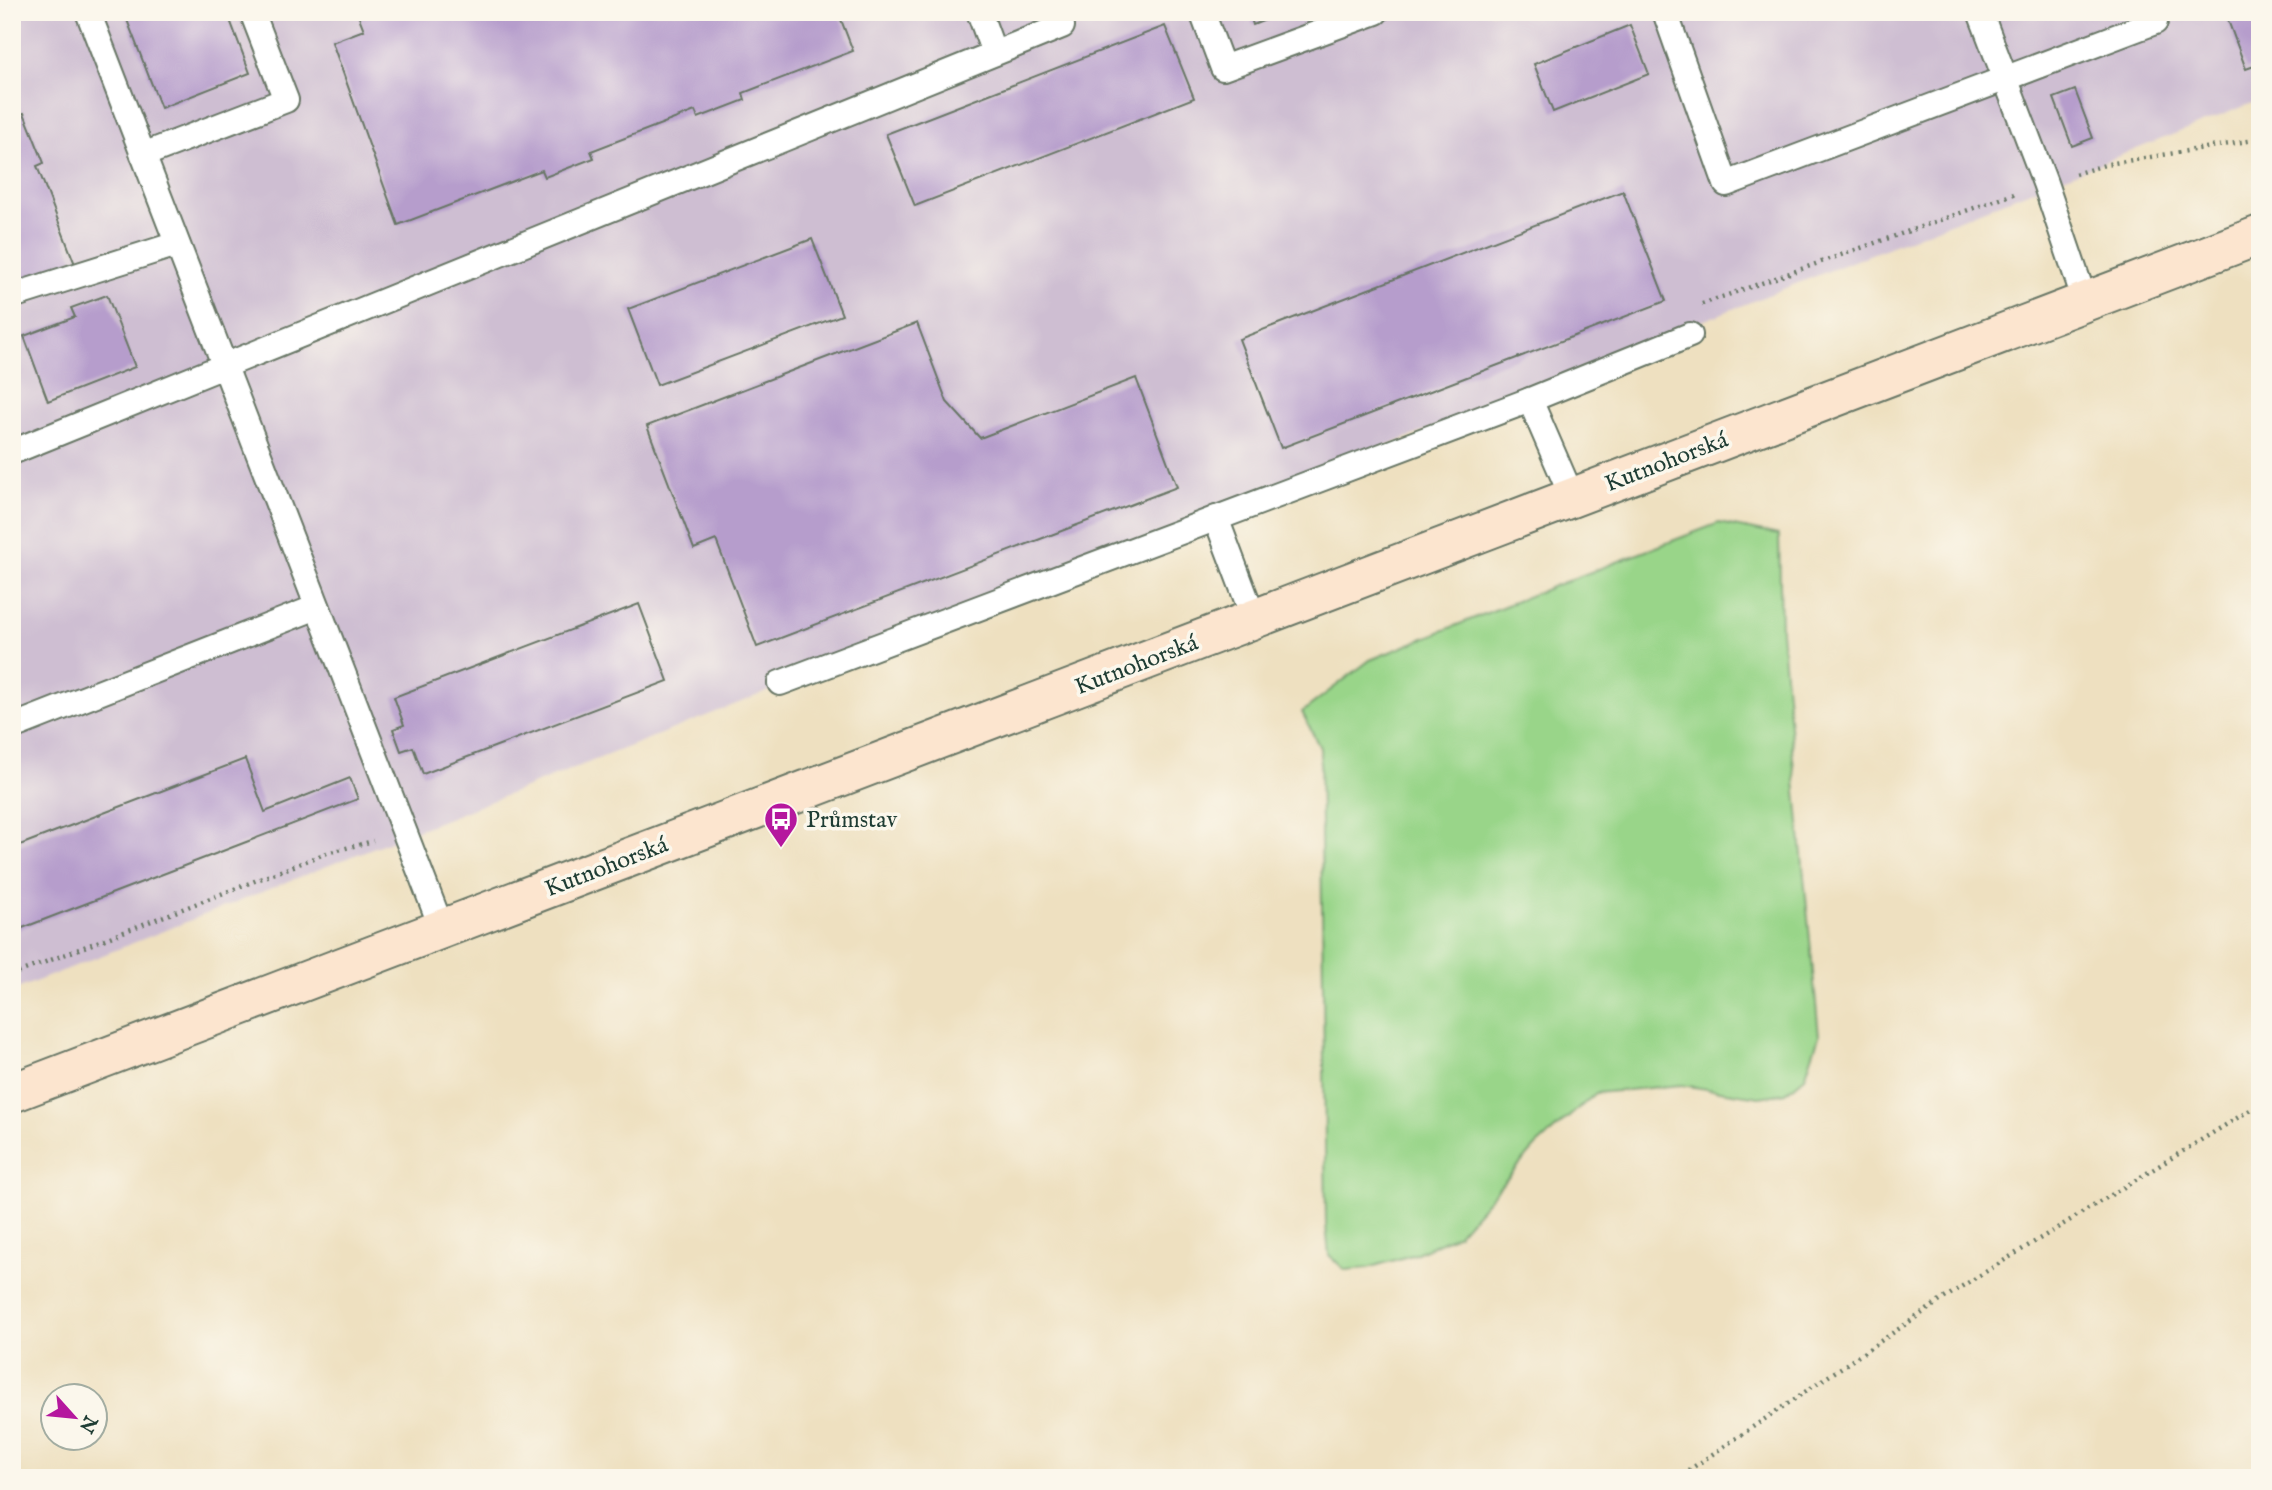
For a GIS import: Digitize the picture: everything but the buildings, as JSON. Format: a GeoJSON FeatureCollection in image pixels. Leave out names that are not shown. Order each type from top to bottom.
{"type":"FeatureCollection","features":[{"type":"Feature","properties":{"kind":"main road","name":"Kutnohorská"},"geometry":{"type":"LineString","coordinates":[[12,1093],[2260,235]]}},
{"type":"Feature","properties":{"kind":"lane"},"geometry":{"type":"LineString","coordinates":[[88,12],[442,929]]}},
{"type":"Feature","properties":{"kind":"lane"},"geometry":{"type":"LineString","coordinates":[[143,155],[286,100],[252,12]]}},
{"type":"Feature","properties":{"kind":"lane"},"geometry":{"type":"LineString","coordinates":[[979,12],[994,53]]}},
{"type":"Feature","properties":{"kind":"lane"},"geometry":{"type":"LineString","coordinates":[[1202,12],[1223,68],[1376,12]]}},
{"type":"Feature","properties":{"kind":"lane"},"geometry":{"type":"LineString","coordinates":[[1665,12],[1726,184],[2155,22]]}},
{"type":"Feature","properties":{"kind":"lane"},"geometry":{"type":"LineString","coordinates":[[1980,12],[2045,183],[2085,301]]}},
{"type":"Feature","properties":{"kind":"lane"},"geometry":{"type":"LineString","coordinates":[[12,452],[1062,26]]}},
{"type":"Feature","properties":{"kind":"lane"},"geometry":{"type":"LineString","coordinates":[[12,296],[177,244]]}},
{"type":"Feature","properties":{"kind":"lane"},"geometry":{"type":"LineString","coordinates":[[780,683],[1530,400],[1690,335]]}},
{"type":"Feature","properties":{"kind":"lane"},"geometry":{"type":"LineString","coordinates":[[1530,400],[1572,497]]}},
{"type":"Feature","properties":{"kind":"lane"},"geometry":{"type":"LineString","coordinates":[[1216,518],[1254,619]]}},
{"type":"Feature","properties":{"kind":"lane"},"geometry":{"type":"LineString","coordinates":[[12,727],[317,607]]}},
{"type":"Feature","properties":{"kind":"path"},"geometry":{"type":"LineString","coordinates":[[1690,335],[1696,306],[2045,183],[2108,164],[2260,139]]}},
{"type":"Feature","properties":{"kind":"path"},"geometry":{"type":"LineString","coordinates":[[12,975],[327,853],[405,833]]}},
{"type":"Feature","properties":{"kind":"path"},"geometry":{"type":"LineString","coordinates":[[1677,1478],[1964,1285],[2260,1104]]}},
{"type":"Feature","properties":{"kind":"shaded area"},"geometry":{"type":"Polygon","coordinates":[[[12,12],[2260,12],[2260,100],[12,991],[12,12]]]}},
{"type":"Feature","properties":{"kind":"green space"},"geometry":{"type":"Polygon","coordinates":[[[1719,523],[1779,535],[1781,631],[1819,1036],[1805,1077],[1786,1093],[1759,1097],[1681,1085],[1596,1093],[1536,1146],[1458,1234],[1415,1254],[1368,1268],[1345,1270],[1329,1255],[1326,1226],[1320,748],[1302,712],[1370,660],[1719,523]]]}},
{"type":"Feature","properties":{"kind":"place","name":"Průmstav"},"geometry":{"type":"Point","coordinates":[781,849]}}]}
